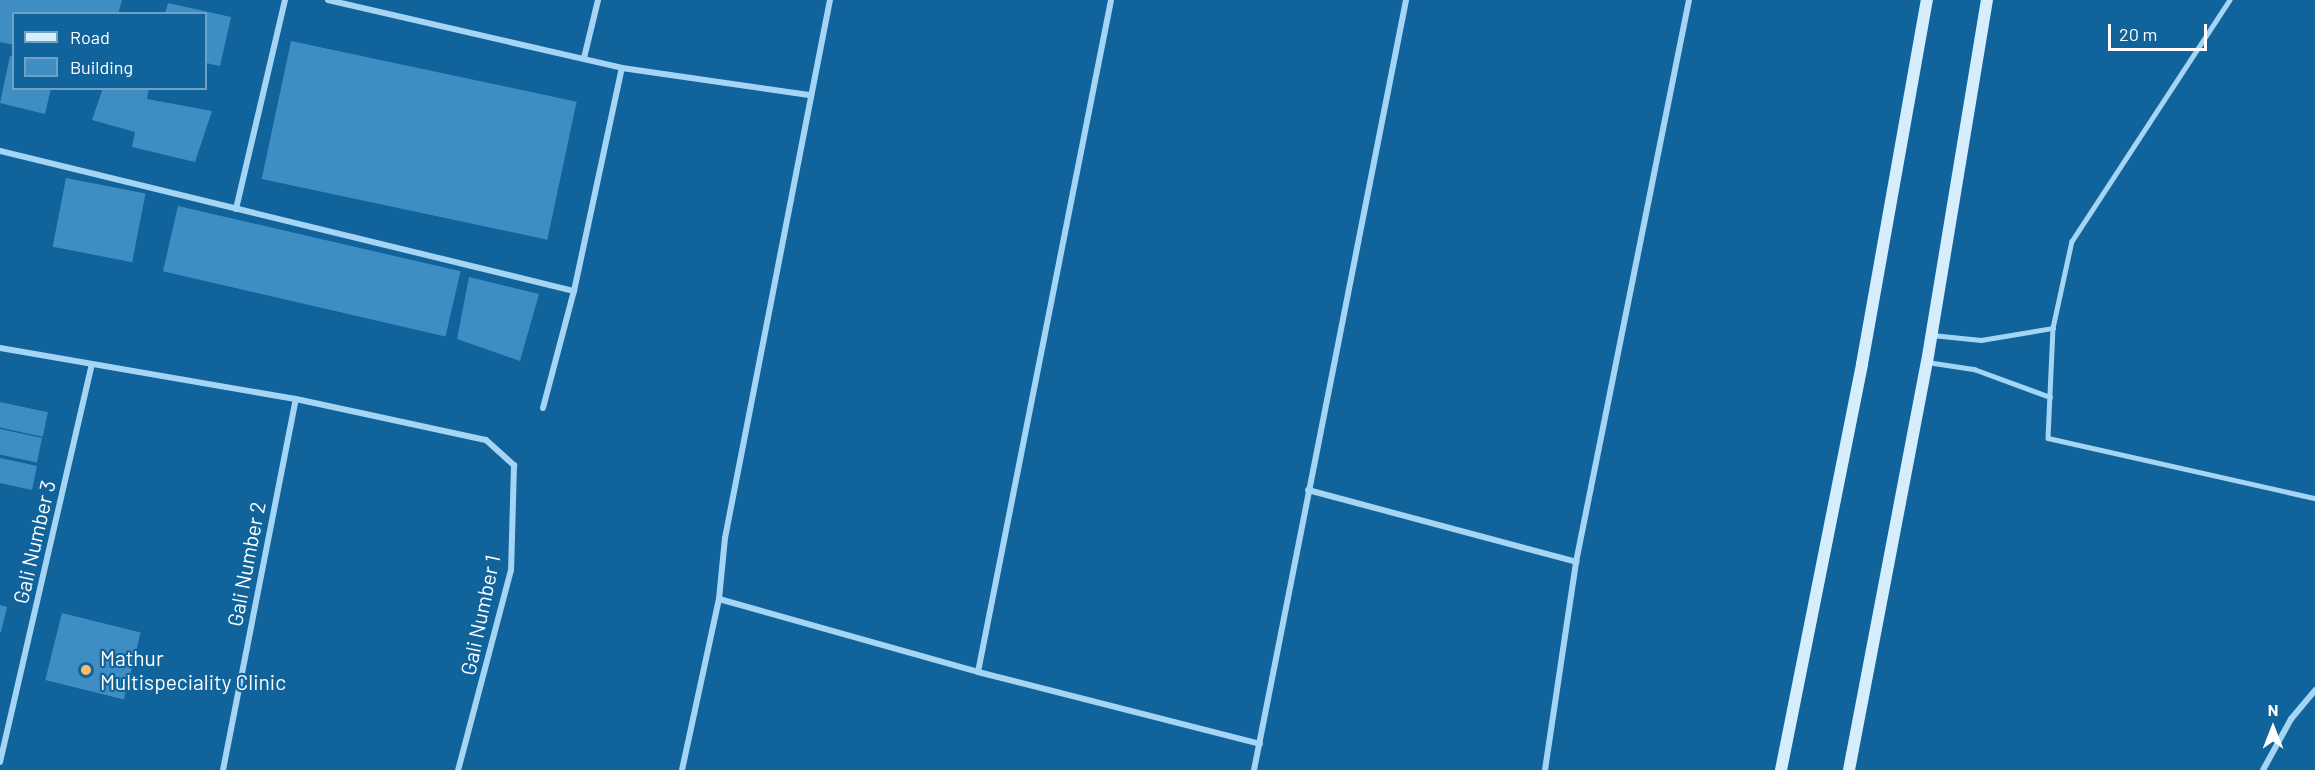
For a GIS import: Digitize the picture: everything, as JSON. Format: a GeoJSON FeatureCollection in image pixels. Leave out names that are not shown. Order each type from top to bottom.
{"type":"FeatureCollection","features":[{"type":"Feature","properties":{"kind":"street"},"geometry":{"type":"LineString","coordinates":[[236,208],[285,0]]}},
{"type":"Feature","properties":{"kind":"street"},"geometry":{"type":"LineString","coordinates":[[328,0],[360,4],[622,68],[809,95]]}},
{"type":"Feature","properties":{"kind":"street"},"geometry":{"type":"LineString","coordinates":[[584,58],[598,0]]}},
{"type":"Feature","properties":{"kind":"street"},"geometry":{"type":"LineString","coordinates":[[682,770],[719,599],[725,538],[809,95],[830,0]]}},
{"type":"Feature","properties":{"kind":"street"},"geometry":{"type":"LineString","coordinates":[[978,672],[1111,0]]}},
{"type":"Feature","properties":{"kind":"street"},"geometry":{"type":"LineString","coordinates":[[1254,770],[1406,0]]}},
{"type":"Feature","properties":{"kind":"street"},"geometry":{"type":"LineString","coordinates":[[1545,770],[1576,562],[1689,0]]}},
{"type":"Feature","properties":{"kind":"street"},"geometry":{"type":"LineString","coordinates":[[1781,770],[1862,364],[1927,0]]}},
{"type":"Feature","properties":{"kind":"street"},"geometry":{"type":"LineString","coordinates":[[1849,770],[1932,335],[1986,0]]}},
{"type":"Feature","properties":{"kind":"street"},"geometry":{"type":"LineString","coordinates":[[543,408],[574,291],[622,68]]}},
{"type":"Feature","properties":{"kind":"street"},"geometry":{"type":"LineString","coordinates":[[0,151],[574,291]]}},
{"type":"Feature","properties":{"kind":"street"},"geometry":{"type":"LineString","coordinates":[[0,348],[296,399]]}},
{"type":"Feature","properties":{"kind":"street","name":"Gali Number 3"},"geometry":{"type":"LineString","coordinates":[[0,762],[92,365]]}},
{"type":"Feature","properties":{"kind":"street","name":"Gali Number 1"},"geometry":{"type":"LineString","coordinates":[[296,399],[486,440],[514,465],[511,570],[458,770]]}},
{"type":"Feature","properties":{"kind":"street","name":"Gali Number 2"},"geometry":{"type":"LineString","coordinates":[[223,770],[296,399]]}},
{"type":"Feature","properties":{"kind":"street"},"geometry":{"type":"LineString","coordinates":[[1308,490],[1576,562]]}},
{"type":"Feature","properties":{"kind":"street"},"geometry":{"type":"LineString","coordinates":[[719,599],[978,672],[1260,744]]}},
{"type":"Feature","properties":{"kind":"street"},"geometry":{"type":"LineString","coordinates":[[2263,770],[2291,719],[2315,690]]}},
{"type":"Feature","properties":{"kind":"lane"},"geometry":{"type":"LineString","coordinates":[[2230,0],[2072,241],[2053,328],[2048,438],[2315,498]]}},
{"type":"Feature","properties":{"kind":"lane"},"geometry":{"type":"LineString","coordinates":[[1932,335],[1981,340],[2053,328]]}},
{"type":"Feature","properties":{"kind":"lane"},"geometry":{"type":"LineString","coordinates":[[1927,362],[1974,369],[2050,397]]}},
{"type":"Feature","properties":{"kind":"building"},"geometry":{"type":"Polygon","coordinates":[[[0,0],[122,0],[119,12],[12,12],[12,45],[0,42],[0,0]]]}},
{"type":"Feature","properties":{"kind":"building"},"geometry":{"type":"Polygon","coordinates":[[[168,3],[231,17],[220,66],[207,63],[207,12],[166,12],[168,3]]]}},
{"type":"Feature","properties":{"kind":"building"},"geometry":{"type":"Polygon","coordinates":[[[291,41],[577,102],[547,240],[262,179],[291,41]]]}},
{"type":"Feature","properties":{"kind":"building"},"geometry":{"type":"Polygon","coordinates":[[[10,56],[12,56],[12,90],[51,90],[45,114],[0,103],[10,56]]]}},
{"type":"Feature","properties":{"kind":"building"},"geometry":{"type":"Polygon","coordinates":[[[102,90],[149,90],[147,99],[212,111],[195,162],[132,147],[135,132],[92,120],[102,90]]]}},
{"type":"Feature","properties":{"kind":"building"},"geometry":{"type":"Polygon","coordinates":[[[66,178],[146,193],[132,262],[53,247],[66,178]]]}},
{"type":"Feature","properties":{"kind":"building"},"geometry":{"type":"Polygon","coordinates":[[[178,206],[461,271],[445,337],[163,271],[178,206]]]}},
{"type":"Feature","properties":{"kind":"building"},"geometry":{"type":"Polygon","coordinates":[[[469,277],[539,294],[520,361],[457,339],[469,277]]]}},
{"type":"Feature","properties":{"kind":"building"},"geometry":{"type":"Polygon","coordinates":[[[0,402],[48,412],[43,437],[0,428],[0,402]]]}},
{"type":"Feature","properties":{"kind":"building"},"geometry":{"type":"Polygon","coordinates":[[[0,429],[42,438],[37,462],[0,455],[0,429]]]}},
{"type":"Feature","properties":{"kind":"building"},"geometry":{"type":"Polygon","coordinates":[[[0,458],[37,466],[32,490],[0,483],[0,458]]]}},
{"type":"Feature","properties":{"kind":"building"},"geometry":{"type":"Polygon","coordinates":[[[0,605],[7,607],[1,632],[0,632],[0,605]]]}},
{"type":"Feature","properties":{"kind":"building"},"geometry":{"type":"Polygon","coordinates":[[[62,613],[141,633],[124,700],[45,680],[62,613]]]}},
{"type":"Feature","properties":{"kind":"place","name":"Mathur Multispeciality Clinic"},"geometry":{"type":"Point","coordinates":[86,670]}}]}
